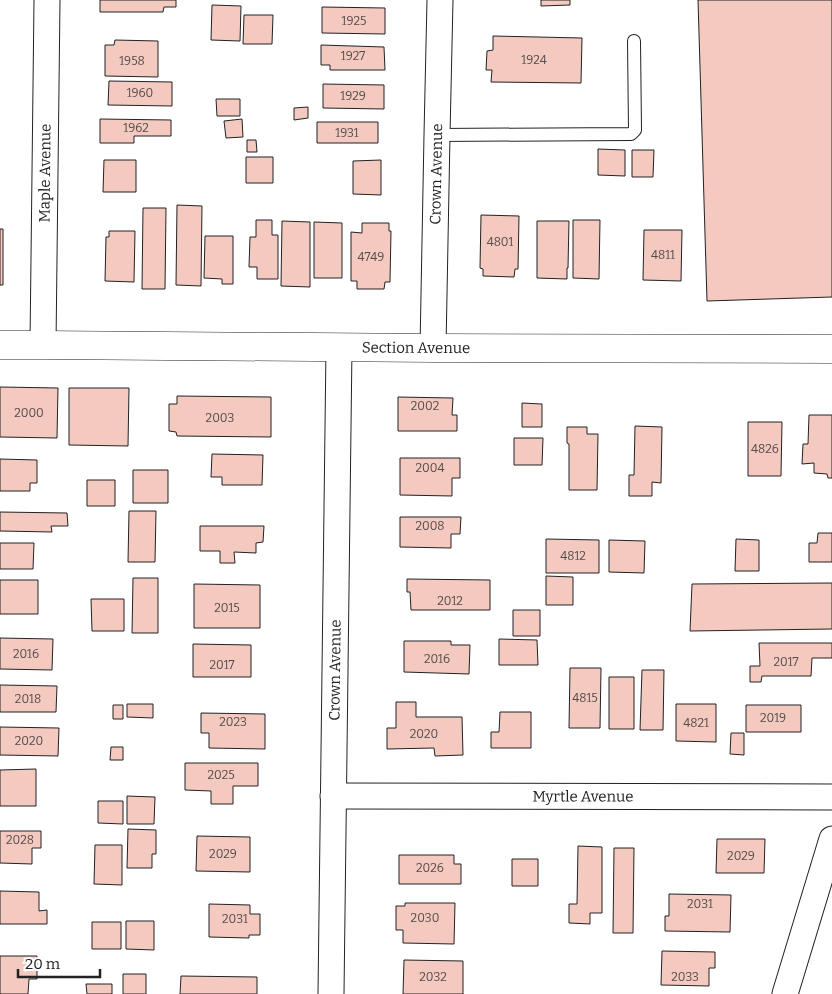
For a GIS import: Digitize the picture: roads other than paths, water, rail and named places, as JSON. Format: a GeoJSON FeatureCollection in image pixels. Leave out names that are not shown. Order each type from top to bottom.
{"type":"FeatureCollection","features":[{"type":"Feature","properties":{"kind":"street","name":"Maple Avenue"},"geometry":{"type":"LineString","coordinates":[[43,345],[47,0]]}},
{"type":"Feature","properties":{"kind":"street","name":"Crown Avenue"},"geometry":{"type":"LineString","coordinates":[[433,348],[440,0]]}},
{"type":"Feature","properties":{"kind":"street","name":"Section Avenue"},"geometry":{"type":"LineString","coordinates":[[0,345],[832,349]]}},
{"type":"Feature","properties":{"kind":"street","name":"Crown Avenue"},"geometry":{"type":"LineString","coordinates":[[331,994],[339,346]]}},
{"type":"Feature","properties":{"kind":"street","name":"Myrtle Avenue"},"geometry":{"type":"LineString","coordinates":[[333,796],[832,797]]}},
{"type":"Feature","properties":{"kind":"street"},"geometry":{"type":"LineString","coordinates":[[784,994],[832,839]]}},
{"type":"Feature","properties":{"kind":"lane"},"geometry":{"type":"LineString","coordinates":[[437,135],[631,134],[635,130],[634,41]]}}]}
